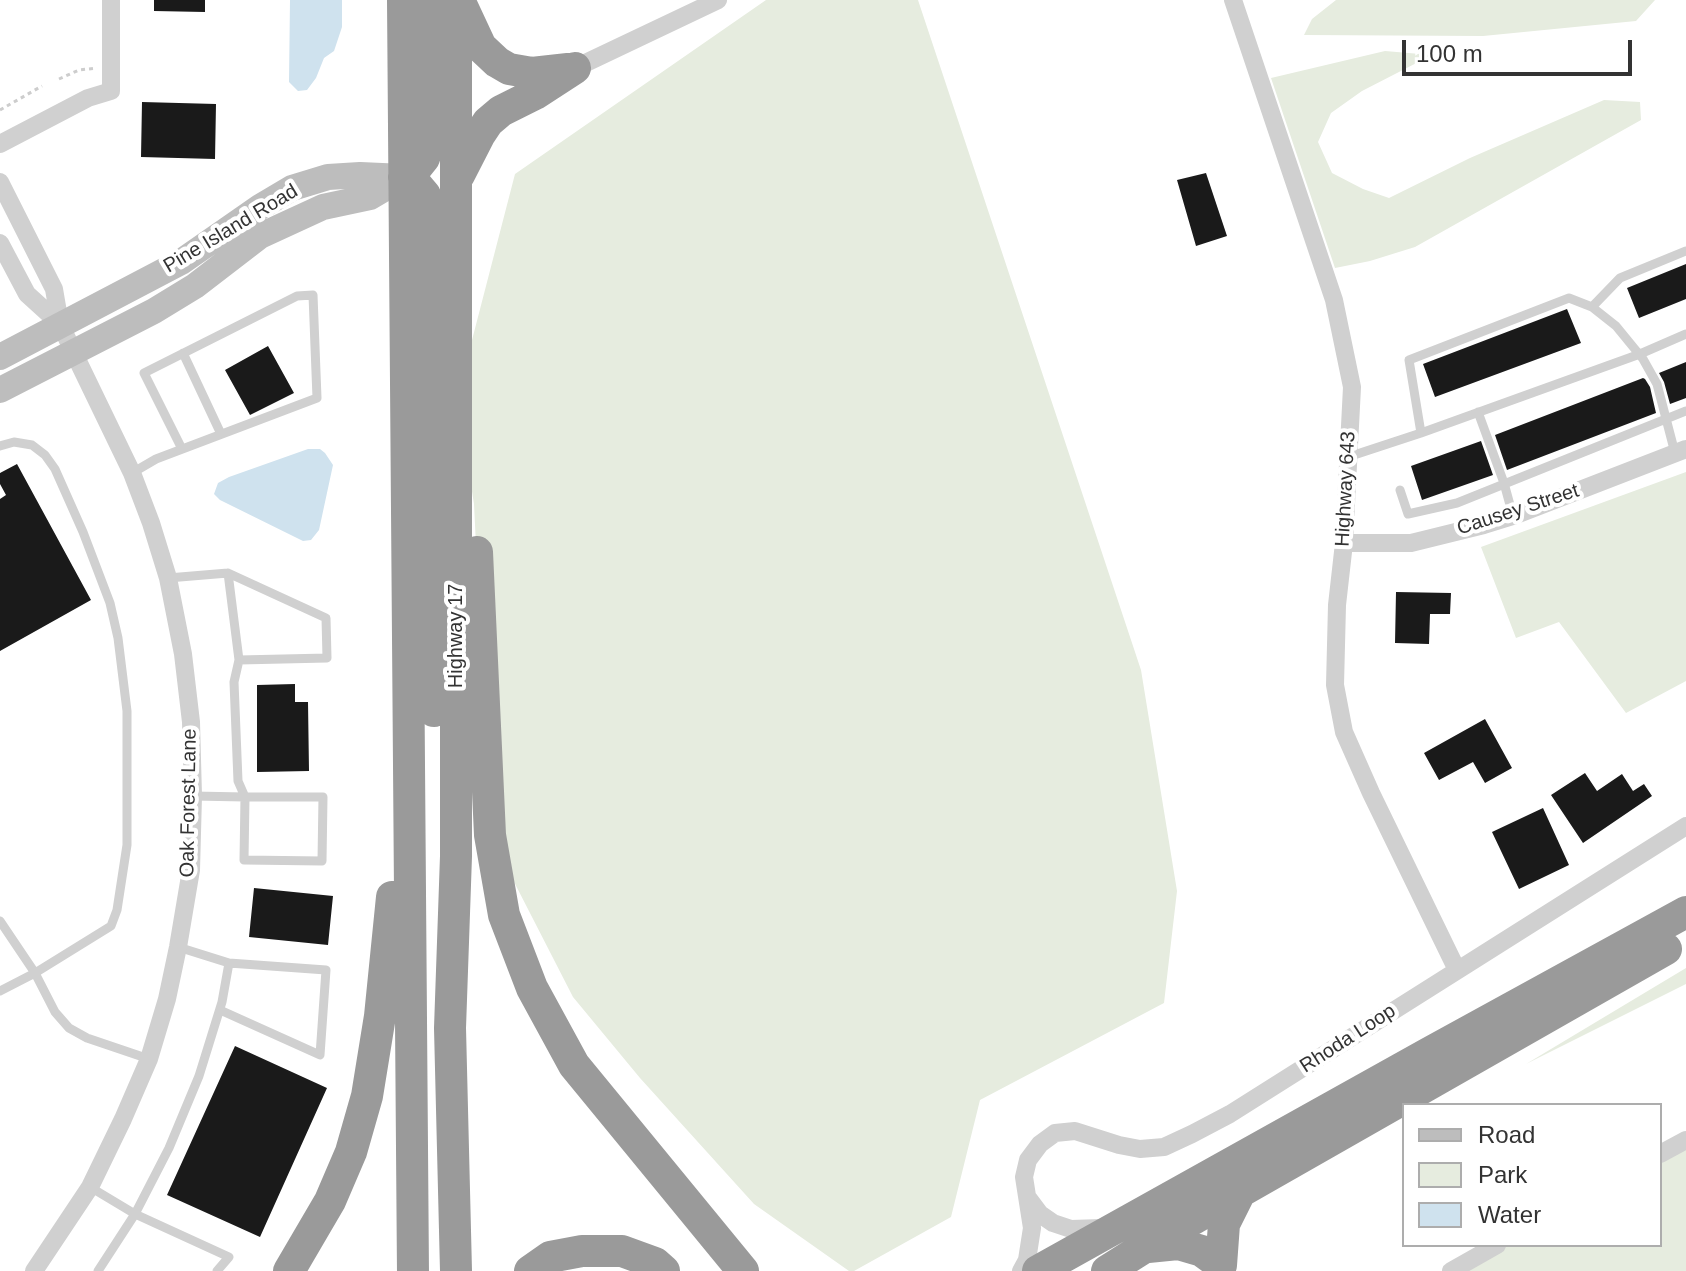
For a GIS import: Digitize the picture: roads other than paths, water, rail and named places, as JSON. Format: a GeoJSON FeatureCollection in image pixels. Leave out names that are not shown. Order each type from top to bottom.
{"type":"FeatureCollection","features":[{"type":"Feature","properties":{"kind":"highway"},"geometry":{"type":"LineString","coordinates":[[403,0],[413,1271]]}},
{"type":"Feature","properties":{"kind":"highway"},"geometry":{"type":"LineString","coordinates":[[404,177],[416,168],[427,149],[432,0]]}},
{"type":"Feature","properties":{"kind":"highway"},"geometry":{"type":"LineString","coordinates":[[458,0],[481,47],[509,69],[532,73],[575,68]]}},
{"type":"Feature","properties":{"kind":"highway","name":"Highway 17"},"geometry":{"type":"LineString","coordinates":[[456,1271],[450,1028],[456,856],[458,0]]}},
{"type":"Feature","properties":{"kind":"highway"},"geometry":{"type":"LineString","coordinates":[[456,182],[488,122],[501,111],[575,68]]}},
{"type":"Feature","properties":{"kind":"highway"},"geometry":{"type":"LineString","coordinates":[[404,177],[420,187],[425,195],[430,221],[434,754],[456,856]]}},
{"type":"Feature","properties":{"kind":"highway"},"geometry":{"type":"LineString","coordinates":[[457,398],[474,504],[490,835],[504,915],[532,988],[574,1065],[743,1271]]}},
{"type":"Feature","properties":{"kind":"highway"},"geometry":{"type":"LineString","coordinates":[[289,1271],[330,1201],[351,1152],[367,1096],[380,1016],[409,727]]}},
{"type":"Feature","properties":{"kind":"highway"},"geometry":{"type":"LineString","coordinates":[[1038,1271],[1686,912]]}},
{"type":"Feature","properties":{"kind":"highway"},"geometry":{"type":"LineString","coordinates":[[1107,1271],[1686,937]]}},
{"type":"Feature","properties":{"kind":"highway"},"geometry":{"type":"LineString","coordinates":[[1222,1268],[1224,1224],[1240,1192]]}},
{"type":"Feature","properties":{"kind":"highway"},"geometry":{"type":"LineString","coordinates":[[1145,1247],[1178,1244],[1202,1251],[1222,1268]]}},
{"type":"Feature","properties":{"kind":"highway"},"geometry":{"type":"LineString","coordinates":[[530,1271],[550,1257],[582,1251],[622,1251],[655,1263],[664,1271]]}},
{"type":"Feature","properties":{"kind":"street"},"geometry":{"type":"LineString","coordinates":[[0,144],[88,98],[111,91],[111,0]]}},
{"type":"Feature","properties":{"kind":"street"},"geometry":{"type":"LineString","coordinates":[[575,68],[718,0]]}},
{"type":"Feature","properties":{"kind":"street","name":"Highway 643"},"geometry":{"type":"LineString","coordinates":[[1233,0],[1334,300],[1352,387],[1344,543],[1337,605],[1335,685],[1344,732],[1457,970]]}},
{"type":"Feature","properties":{"kind":"street","name":"Pine Island Road"},"geometry":{"type":"LineString","coordinates":[[0,357],[181,262],[292,188],[328,177],[404,177]]}},
{"type":"Feature","properties":{"kind":"street","name":"Pine Island Road"},"geometry":{"type":"LineString","coordinates":[[0,390],[154,311],[195,286],[260,236],[290,220],[323,207],[370,197],[404,177]]}},
{"type":"Feature","properties":{"kind":"street","name":"Oak Forest Lane"},"geometry":{"type":"LineString","coordinates":[[0,182],[54,289],[60,324],[132,473],[151,523],[168,578],[183,654],[191,722],[191,870],[167,999],[149,1059],[90,1187],[34,1271]]}},
{"type":"Feature","properties":{"kind":"street","name":"Oak Forest Lane"},"geometry":{"type":"LineString","coordinates":[[0,243],[27,294],[60,324]]}},
{"type":"Feature","properties":{"kind":"street","name":"Causey Street"},"geometry":{"type":"LineString","coordinates":[[1344,543],[1411,543],[1484,525],[1681,451]]}},
{"type":"Feature","properties":{"kind":"street","name":"Rhoda Loop"},"geometry":{"type":"LineString","coordinates":[[1026,1195],[1024,1177],[1028,1160],[1040,1144],[1055,1133],[1075,1131],[1140,1149],[1164,1147],[1230,1114],[1686,826]]}},
{"type":"Feature","properties":{"kind":"street"},"geometry":{"type":"LineString","coordinates":[[1662,1153],[1686,1140]]}},
{"type":"Feature","properties":{"kind":"street"},"geometry":{"type":"LineString","coordinates":[[1026,1195],[1040,1214],[1053,1223],[1071,1229],[1117,1227]]}},
{"type":"Feature","properties":{"kind":"street"},"geometry":{"type":"LineString","coordinates":[[1021,1271],[1027,1260],[1032,1228],[1026,1195]]}},
{"type":"Feature","properties":{"kind":"street"},"geometry":{"type":"LineString","coordinates":[[1451,1271],[1493,1247]]}},
{"type":"Feature","properties":{"kind":"lane"},"geometry":{"type":"LineString","coordinates":[[1592,307],[1620,278],[1686,251]]}},
{"type":"Feature","properties":{"kind":"lane"},"geometry":{"type":"LineString","coordinates":[[132,473],[156,459],[317,398],[313,295],[297,296],[144,373],[182,449]]}},
{"type":"Feature","properties":{"kind":"lane"},"geometry":{"type":"LineString","coordinates":[[1421,433],[1409,360],[1569,298],[1592,307],[1616,326],[1640,354],[1657,384],[1681,451]]}},
{"type":"Feature","properties":{"kind":"lane"},"geometry":{"type":"LineString","coordinates":[[1348,457],[1640,354],[1686,334]]}},
{"type":"Feature","properties":{"kind":"lane"},"geometry":{"type":"LineString","coordinates":[[183,353],[221,434]]}},
{"type":"Feature","properties":{"kind":"lane"},"geometry":{"type":"LineString","coordinates":[[1400,490],[1408,514],[1457,503],[1686,411]]}},
{"type":"Feature","properties":{"kind":"lane"},"geometry":{"type":"LineString","coordinates":[[1478,412],[1513,516]]}},
{"type":"Feature","properties":{"kind":"lane"},"geometry":{"type":"LineString","coordinates":[[0,446],[14,442],[32,445],[45,455],[55,469],[110,603],[118,638],[127,711],[127,845],[117,910],[111,926],[0,991]]}},
{"type":"Feature","properties":{"kind":"lane"},"geometry":{"type":"LineString","coordinates":[[193,796],[245,797],[323,797],[322,861],[244,860],[245,797],[238,781],[234,682],[239,660],[228,573]]}},
{"type":"Feature","properties":{"kind":"lane"},"geometry":{"type":"LineString","coordinates":[[168,578],[228,573],[326,618],[327,658],[239,660]]}},
{"type":"Feature","properties":{"kind":"lane"},"geometry":{"type":"LineString","coordinates":[[0,921],[35,973],[55,1012],[69,1028],[87,1038],[149,1059]]}},
{"type":"Feature","properties":{"kind":"lane"},"geometry":{"type":"LineString","coordinates":[[178,947],[229,963],[326,970],[320,1055],[220,1010]]}},
{"type":"Feature","properties":{"kind":"lane"},"geometry":{"type":"LineString","coordinates":[[98,1271],[135,1214],[169,1148],[193,1091],[220,1010],[229,963]]}},
{"type":"Feature","properties":{"kind":"lane"},"geometry":{"type":"LineString","coordinates":[[90,1187],[135,1214],[229,1257],[217,1271]]}},
{"type":"Feature","properties":{"kind":"water"},"geometry":{"type":"Polygon","coordinates":[[[290,0],[342,0],[342,27],[334,51],[324,58],[307,90],[298,91],[289,82],[290,0]]]}},
{"type":"Feature","properties":{"kind":"water"},"geometry":{"type":"Polygon","coordinates":[[[308,449],[320,449],[333,465],[319,530],[311,540],[303,541],[220,500],[214,494],[218,483],[229,477],[308,449]]]}}]}
